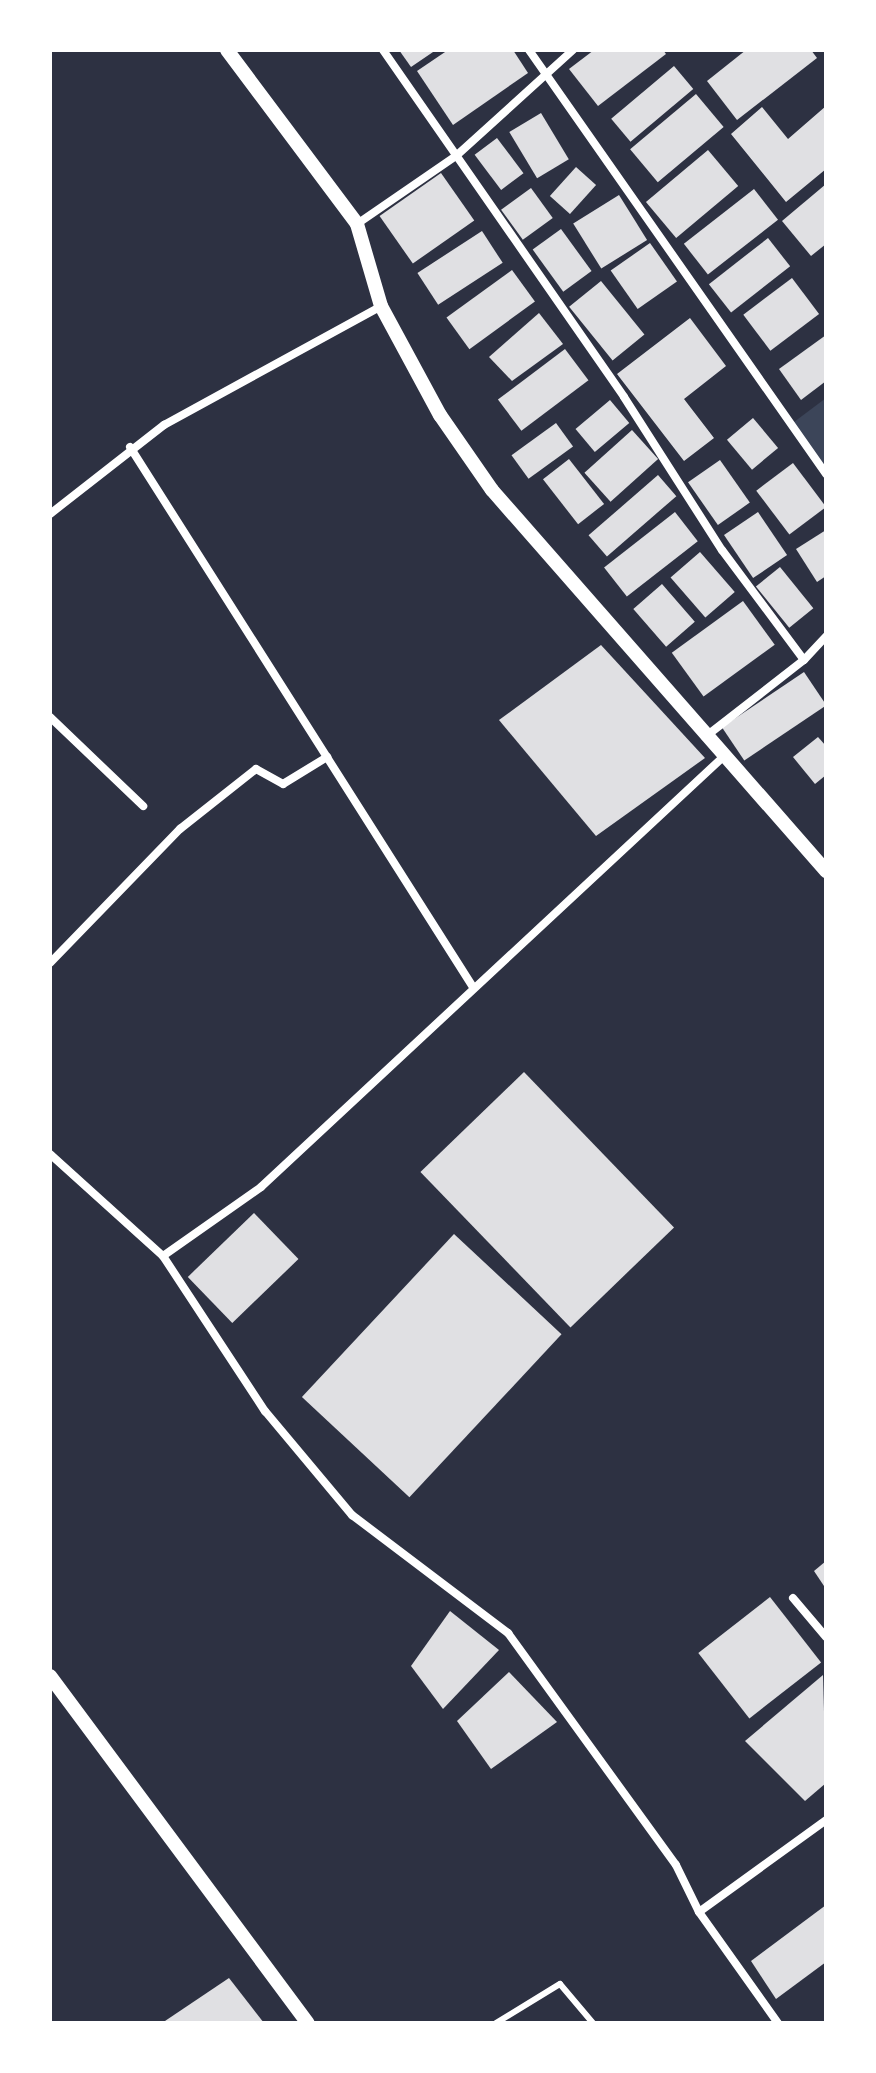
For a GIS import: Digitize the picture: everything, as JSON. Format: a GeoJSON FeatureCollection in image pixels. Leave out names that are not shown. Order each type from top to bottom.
{"type":"FeatureCollection","features":[{"type":"Feature","properties":{"kind":"street"},"geometry":{"type":"LineString","coordinates":[[227,50],[357,224],[381,306],[440,415],[492,490],[722,758],[826,871]]}},
{"type":"Feature","properties":{"kind":"street"},"geometry":{"type":"LineString","coordinates":[[383,50],[616,385],[722,550],[804,660]]}},
{"type":"Feature","properties":{"kind":"street"},"geometry":{"type":"LineString","coordinates":[[529,50],[826,474]]}},
{"type":"Feature","properties":{"kind":"street"},"geometry":{"type":"LineString","coordinates":[[357,224],[456,156],[545,72],[573,50]]}},
{"type":"Feature","properties":{"kind":"street"},"geometry":{"type":"LineString","coordinates":[[50,514],[130,447],[381,306]]}},
{"type":"Feature","properties":{"kind":"street"},"geometry":{"type":"LineString","coordinates":[[130,447],[473,987]]}},
{"type":"Feature","properties":{"kind":"street"},"geometry":{"type":"LineString","coordinates":[[705,737],[804,660],[826,636]]}},
{"type":"Feature","properties":{"kind":"street"},"geometry":{"type":"LineString","coordinates":[[50,717],[143,806]]}},
{"type":"Feature","properties":{"kind":"street"},"geometry":{"type":"LineString","coordinates":[[50,963],[180,829],[256,769],[283,784],[327,757]]}},
{"type":"Feature","properties":{"kind":"street"},"geometry":{"type":"LineString","coordinates":[[163,1256],[261,1187],[722,758]]}},
{"type":"Feature","properties":{"kind":"street"},"geometry":{"type":"LineString","coordinates":[[50,1154],[163,1256],[265,1411],[352,1515],[508,1633],[524,1652],[676,1865],[699,1912],[778,2023]]}},
{"type":"Feature","properties":{"kind":"street"},"geometry":{"type":"LineString","coordinates":[[793,1598],[826,1637]]}},
{"type":"Feature","properties":{"kind":"street"},"geometry":{"type":"LineString","coordinates":[[50,1676],[308,2023]]}},
{"type":"Feature","properties":{"kind":"street"},"geometry":{"type":"LineString","coordinates":[[699,1912],[826,1820]]}},
{"type":"Feature","properties":{"kind":"lane"},"geometry":{"type":"LineString","coordinates":[[496,2023],[560,1984],[593,2023]]}},
{"type":"Feature","properties":{"kind":"shaded area"},"geometry":{"type":"Polygon","coordinates":[[[826,398],[826,474],[790,425],[826,398]]]}},
{"type":"Feature","properties":{"kind":"building"},"geometry":{"type":"Polygon","coordinates":[[[399,50],[436,50],[411,67],[399,50]]]}},
{"type":"Feature","properties":{"kind":"building"},"geometry":{"type":"Polygon","coordinates":[[[448,50],[513,50],[528,73],[453,125],[417,71],[448,50]]]}},
{"type":"Feature","properties":{"kind":"building"},"geometry":{"type":"Polygon","coordinates":[[[594,50],[663,50],[666,54],[598,106],[569,69],[594,50]]]}},
{"type":"Feature","properties":{"kind":"building"},"geometry":{"type":"Polygon","coordinates":[[[746,50],[811,50],[817,58],[737,120],[707,81],[746,50]]]}},
{"type":"Feature","properties":{"kind":"building"},"geometry":{"type":"Polygon","coordinates":[[[674,66],[693,89],[630,142],[611,119],[674,66]]]}},
{"type":"Feature","properties":{"kind":"building"},"geometry":{"type":"Polygon","coordinates":[[[696,94],[724,127],[658,182],[630,149],[696,94]]]}},
{"type":"Feature","properties":{"kind":"building"},"geometry":{"type":"Polygon","coordinates":[[[826,106],[826,169],[786,202],[731,134],[762,107],[788,139],[826,106]]]}},
{"type":"Feature","properties":{"kind":"building"},"geometry":{"type":"Polygon","coordinates":[[[541,113],[569,159],[537,178],[509,132],[541,113]]]}},
{"type":"Feature","properties":{"kind":"building"},"geometry":{"type":"Polygon","coordinates":[[[497,138],[523,173],[501,190],[475,155],[497,138]]]}},
{"type":"Feature","properties":{"kind":"building"},"geometry":{"type":"Polygon","coordinates":[[[708,150],[738,186],[676,238],[646,202],[708,150]]]}},
{"type":"Feature","properties":{"kind":"building"},"geometry":{"type":"Polygon","coordinates":[[[576,167],[596,185],[570,214],[550,196],[576,167]]]}},
{"type":"Feature","properties":{"kind":"building"},"geometry":{"type":"Polygon","coordinates":[[[441,173],[474,221],[413,264],[380,216],[441,173]]]}},
{"type":"Feature","properties":{"kind":"building"},"geometry":{"type":"Polygon","coordinates":[[[826,184],[826,244],[811,256],[782,221],[826,184]]]}},
{"type":"Feature","properties":{"kind":"building"},"geometry":{"type":"Polygon","coordinates":[[[531,188],[553,218],[523,240],[501,210],[531,188]]]}},
{"type":"Feature","properties":{"kind":"building"},"geometry":{"type":"Polygon","coordinates":[[[754,189],[778,220],[708,275],[684,244],[754,189]]]}},
{"type":"Feature","properties":{"kind":"building"},"geometry":{"type":"Polygon","coordinates":[[[619,195],[647,240],[601,269],[573,224],[619,195]]]}},
{"type":"Feature","properties":{"kind":"building"},"geometry":{"type":"Polygon","coordinates":[[[561,229],[592,271],[563,292],[533,250],[561,229]]]}},
{"type":"Feature","properties":{"kind":"building"},"geometry":{"type":"Polygon","coordinates":[[[482,231],[503,263],[438,305],[417,273],[482,231]]]}},
{"type":"Feature","properties":{"kind":"building"},"geometry":{"type":"Polygon","coordinates":[[[768,238],[790,266],[731,313],[709,284],[768,238]]]}},
{"type":"Feature","properties":{"kind":"building"},"geometry":{"type":"Polygon","coordinates":[[[650,243],[677,282],[638,309],[611,271],[650,243]]]}},
{"type":"Feature","properties":{"kind":"building"},"geometry":{"type":"Polygon","coordinates":[[[512,270],[535,302],[469,349],[446,318],[512,270]]]}},
{"type":"Feature","properties":{"kind":"building"},"geometry":{"type":"Polygon","coordinates":[[[792,278],[819,314],[770,351],[743,315],[792,278]]]}},
{"type":"Feature","properties":{"kind":"building"},"geometry":{"type":"Polygon","coordinates":[[[601,281],[644,335],[613,360],[569,307],[601,281]]]}},
{"type":"Feature","properties":{"kind":"building"},"geometry":{"type":"Polygon","coordinates":[[[539,313],[563,344],[512,381],[489,357],[539,313]]]}},
{"type":"Feature","properties":{"kind":"building"},"geometry":{"type":"Polygon","coordinates":[[[690,318],[726,366],[684,399],[714,438],[684,461],[617,374],[690,318]]]}},
{"type":"Feature","properties":{"kind":"building"},"geometry":{"type":"Polygon","coordinates":[[[826,335],[826,381],[801,400],[779,369],[826,335]]]}},
{"type":"Feature","properties":{"kind":"building"},"geometry":{"type":"Polygon","coordinates":[[[565,349],[588,380],[521,431],[498,400],[565,349]]]}},
{"type":"Feature","properties":{"kind":"building"},"geometry":{"type":"Polygon","coordinates":[[[610,400],[629,423],[595,452],[576,429],[610,400]]]}},
{"type":"Feature","properties":{"kind":"building"},"geometry":{"type":"Polygon","coordinates":[[[753,418],[778,448],[752,470],[727,440],[753,418]]]}},
{"type":"Feature","properties":{"kind":"building"},"geometry":{"type":"Polygon","coordinates":[[[556,423],[573,446],[529,479],[512,455],[556,423]]]}},
{"type":"Feature","properties":{"kind":"building"},"geometry":{"type":"Polygon","coordinates":[[[632,430],[658,459],[611,502],[584,473],[632,430]]]}},
{"type":"Feature","properties":{"kind":"building"},"geometry":{"type":"Polygon","coordinates":[[[569,459],[604,504],[578,524],[543,479],[569,459]]]}},
{"type":"Feature","properties":{"kind":"building"},"geometry":{"type":"Polygon","coordinates":[[[720,460],[750,503],[718,525],[688,482],[720,460]]]}},
{"type":"Feature","properties":{"kind":"building"},"geometry":{"type":"Polygon","coordinates":[[[793,463],[826,507],[789,535],[756,491],[793,463]]]}},
{"type":"Feature","properties":{"kind":"building"},"geometry":{"type":"Polygon","coordinates":[[[658,475],[676,496],[607,556],[589,535],[658,475]]]}},
{"type":"Feature","properties":{"kind":"building"},"geometry":{"type":"Polygon","coordinates":[[[675,512],[698,541],[627,597],[604,567],[675,512]]]}},
{"type":"Feature","properties":{"kind":"building"},"geometry":{"type":"Polygon","coordinates":[[[758,512],[787,555],[753,578],[724,535],[758,512]]]}},
{"type":"Feature","properties":{"kind":"building"},"geometry":{"type":"Polygon","coordinates":[[[826,530],[826,576],[817,582],[796,549],[826,530]]]}},
{"type":"Feature","properties":{"kind":"building"},"geometry":{"type":"Polygon","coordinates":[[[700,552],[735,592],[705,618],[671,578],[700,552]]]}},
{"type":"Feature","properties":{"kind":"building"},"geometry":{"type":"Polygon","coordinates":[[[780,567],[813,608],[789,628],[756,587],[780,567]]]}},
{"type":"Feature","properties":{"kind":"building"},"geometry":{"type":"Polygon","coordinates":[[[662,584],[695,622],[666,647],[633,609],[662,584]]]}},
{"type":"Feature","properties":{"kind":"building"},"geometry":{"type":"Polygon","coordinates":[[[743,601],[775,645],[704,696],[672,653],[743,601]]]}},
{"type":"Feature","properties":{"kind":"building"},"geometry":{"type":"Polygon","coordinates":[[[601,645],[705,758],[596,836],[499,720],[601,645]]]}},
{"type":"Feature","properties":{"kind":"building"},"geometry":{"type":"Polygon","coordinates":[[[804,672],[826,705],[744,761],[722,727],[804,672]]]}},
{"type":"Feature","properties":{"kind":"building"},"geometry":{"type":"Polygon","coordinates":[[[818,737],[826,746],[826,775],[815,784],[793,757],[818,737]]]}},
{"type":"Feature","properties":{"kind":"building"},"geometry":{"type":"Polygon","coordinates":[[[524,1072],[674,1227],[570,1327],[420,1172],[524,1072]]]}},
{"type":"Feature","properties":{"kind":"building"},"geometry":{"type":"Polygon","coordinates":[[[254,1213],[298,1259],[232,1323],[188,1277],[254,1213]]]}},
{"type":"Feature","properties":{"kind":"building"},"geometry":{"type":"Polygon","coordinates":[[[454,1234],[562,1334],[409,1497],[302,1397],[454,1234]]]}},
{"type":"Feature","properties":{"kind":"building"},"geometry":{"type":"Polygon","coordinates":[[[826,1561],[826,1589],[814,1571],[826,1561]]]}},
{"type":"Feature","properties":{"kind":"building"},"geometry":{"type":"Polygon","coordinates":[[[770,1597],[821,1662],[749,1718],[698,1653],[770,1597]]]}},
{"type":"Feature","properties":{"kind":"building"},"geometry":{"type":"Polygon","coordinates":[[[450,1611],[499,1650],[443,1709],[411,1666],[450,1611]]]}},
{"type":"Feature","properties":{"kind":"building"},"geometry":{"type":"Polygon","coordinates":[[[509,1672],[557,1722],[491,1769],[457,1721],[509,1672]]]}},
{"type":"Feature","properties":{"kind":"building"},"geometry":{"type":"Polygon","coordinates":[[[823,1675],[826,1783],[805,1801],[745,1741],[823,1675]]]}},
{"type":"Feature","properties":{"kind":"building"},"geometry":{"type":"Polygon","coordinates":[[[826,1905],[826,1962],[776,1999],[751,1961],[826,1905]]]}},
{"type":"Feature","properties":{"kind":"building"},"geometry":{"type":"Polygon","coordinates":[[[229,1978],[264,2023],[162,2023],[229,1978]]]}}]}
